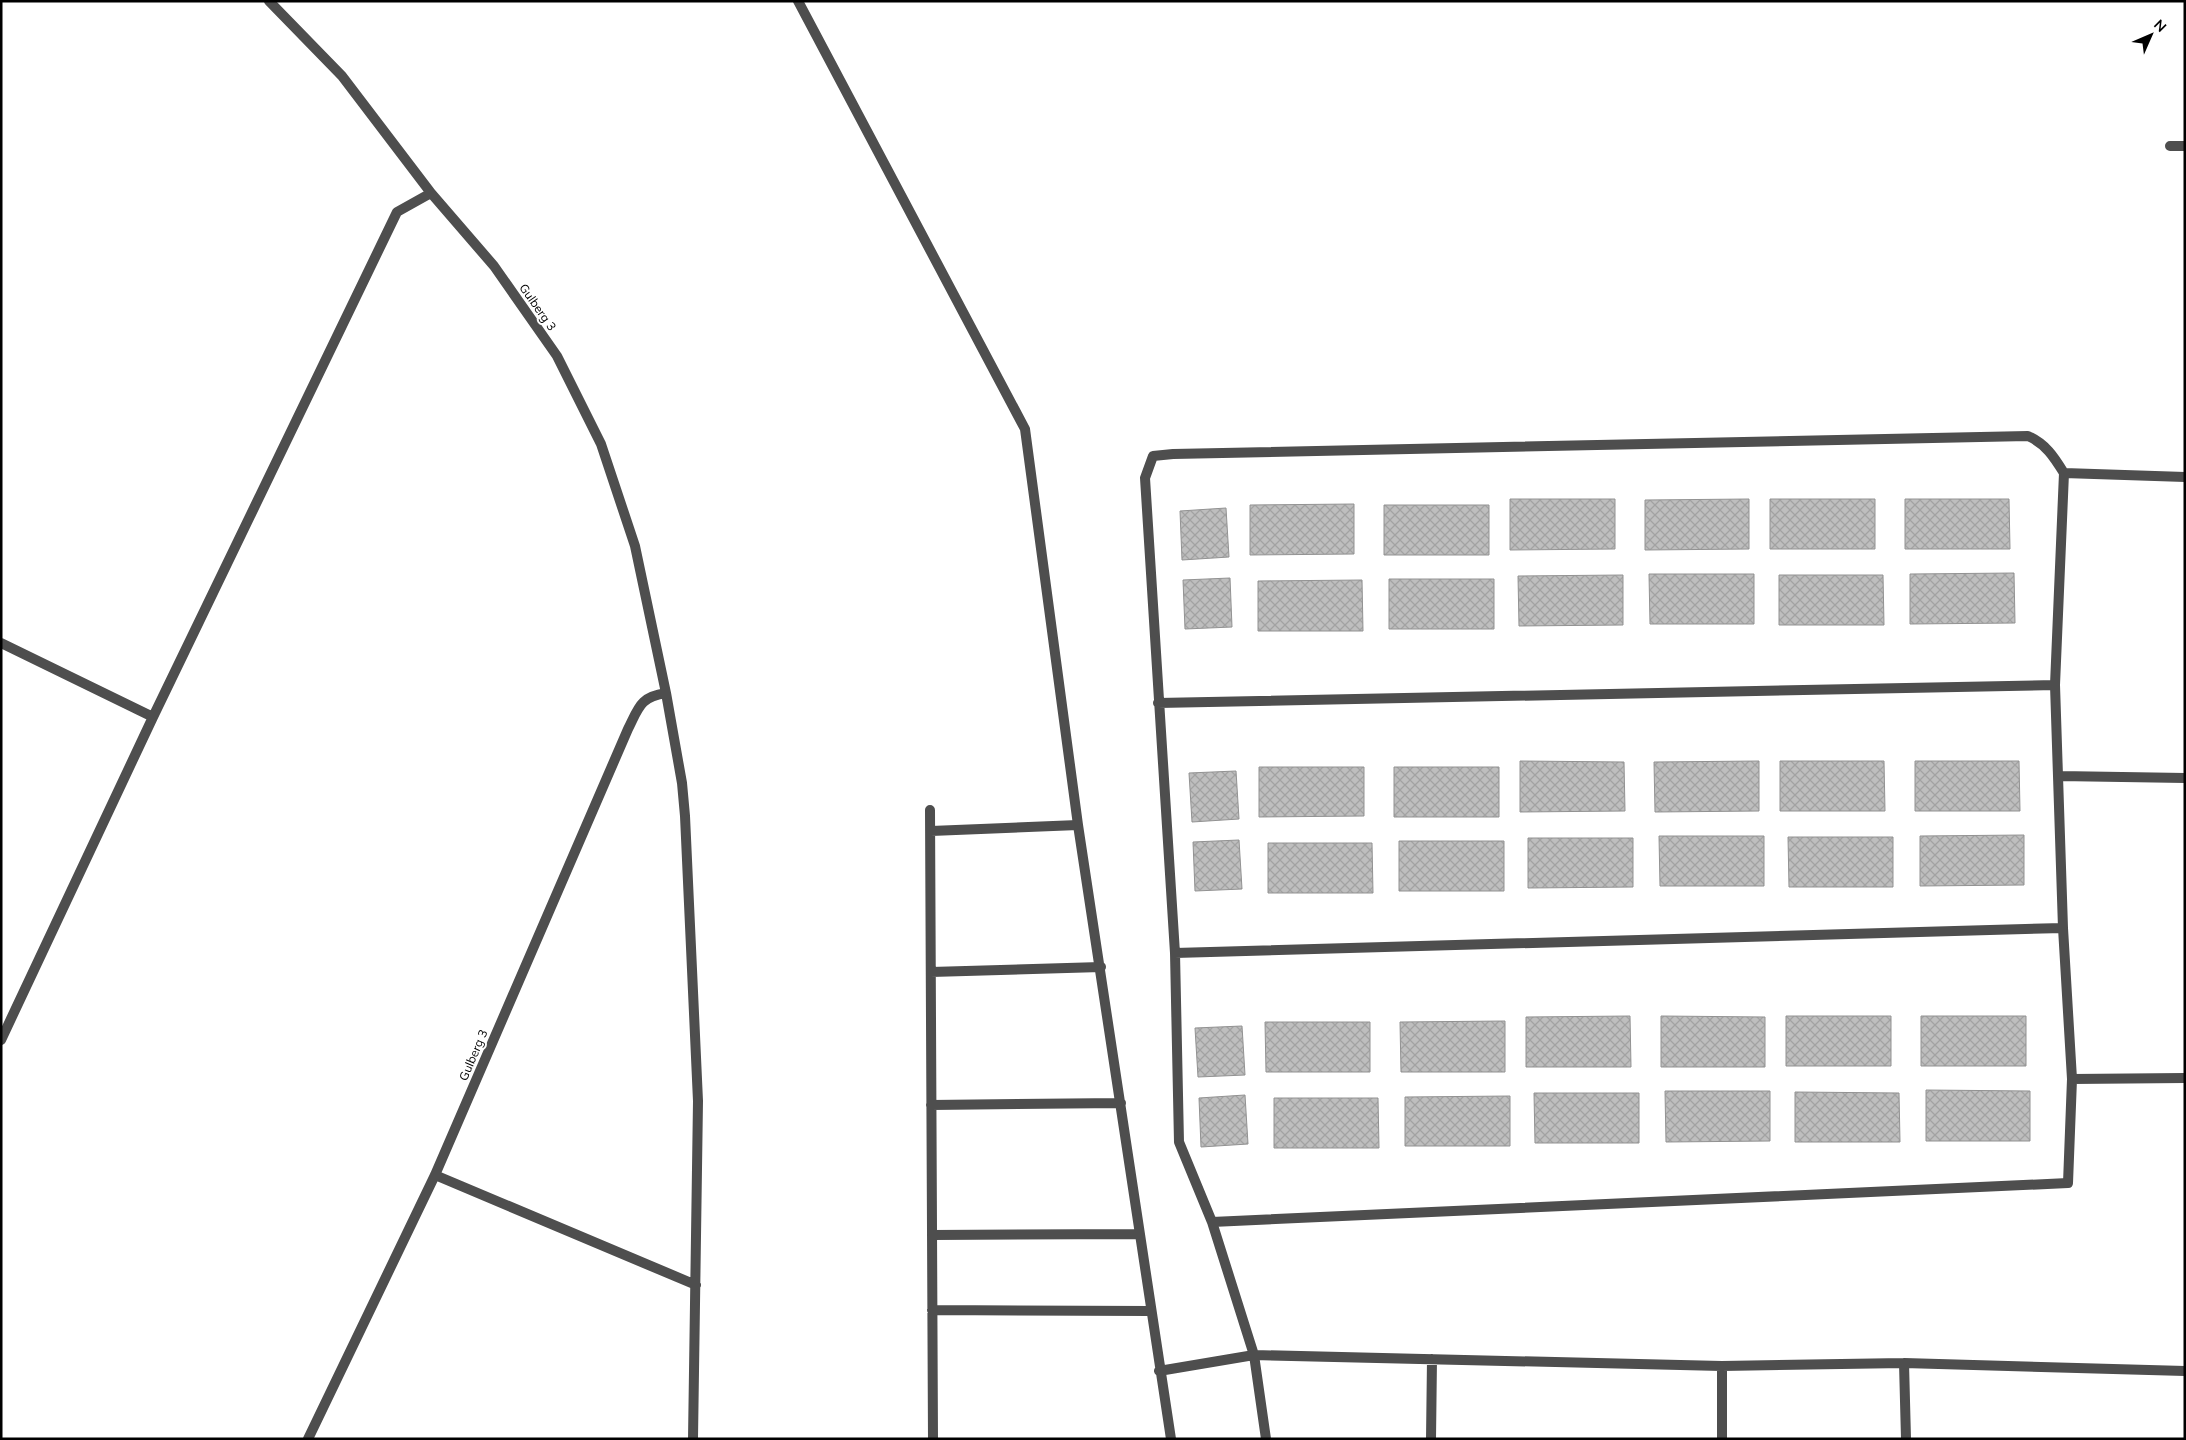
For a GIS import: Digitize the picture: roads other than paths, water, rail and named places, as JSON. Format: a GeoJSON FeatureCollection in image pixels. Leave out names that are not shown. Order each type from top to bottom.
{"type":"FeatureCollection","features":[{"type":"Feature","properties":{"kind":"street","name":"Gulberg 3"},"geometry":{"type":"LineString","coordinates":[[269,1],[342,76],[432,192],[494,266],[558,356],[601,444],[635,546],[666,693],[682,783],[689,891],[698,1101],[693,1439]]}},
{"type":"Feature","properties":{"kind":"street"},"geometry":{"type":"LineString","coordinates":[[798,1],[1025,429],[1078,825],[1101,967],[1150,1312],[1171,1439]]}},
{"type":"Feature","properties":{"kind":"street"},"geometry":{"type":"LineString","coordinates":[[2170,146],[2185,146]]}},
{"type":"Feature","properties":{"kind":"street"},"geometry":{"type":"LineString","coordinates":[[1,1040],[153,717],[397,212],[432,192]]}},
{"type":"Feature","properties":{"kind":"street"},"geometry":{"type":"LineString","coordinates":[[1212,1222],[2068,1183],[2072,1079],[2063,928],[2056,685],[2064,473],[2040,441],[2028,436],[1173,454],[1153,456],[1145,478],[1175,953],[1179,1142],[1212,1222],[1254,1355],[1266,1439]]}},
{"type":"Feature","properties":{"kind":"street"},"geometry":{"type":"LineString","coordinates":[[2064,473],[2185,477]]}},
{"type":"Feature","properties":{"kind":"street"},"geometry":{"type":"LineString","coordinates":[[1,643],[153,717]]}},
{"type":"Feature","properties":{"kind":"street"},"geometry":{"type":"LineString","coordinates":[[1158,703],[2056,685]]}},
{"type":"Feature","properties":{"kind":"street","name":"Gulberg 3"},"geometry":{"type":"LineString","coordinates":[[308,1439],[435,1174],[628,729],[638,709],[650,696],[666,693]]}},
{"type":"Feature","properties":{"kind":"street"},"geometry":{"type":"LineString","coordinates":[[2059,776],[2185,778]]}},
{"type":"Feature","properties":{"kind":"street"},"geometry":{"type":"LineString","coordinates":[[930,810],[933,1439]]}},
{"type":"Feature","properties":{"kind":"street"},"geometry":{"type":"LineString","coordinates":[[931,831],[1078,825]]}},
{"type":"Feature","properties":{"kind":"street"},"geometry":{"type":"LineString","coordinates":[[1175,953],[2063,928]]}},
{"type":"Feature","properties":{"kind":"street"},"geometry":{"type":"LineString","coordinates":[[931,972],[1101,967]]}},
{"type":"Feature","properties":{"kind":"street"},"geometry":{"type":"LineString","coordinates":[[2072,1079],[2185,1078]]}},
{"type":"Feature","properties":{"kind":"street"},"geometry":{"type":"LineString","coordinates":[[932,1105],[1121,1103]]}},
{"type":"Feature","properties":{"kind":"street"},"geometry":{"type":"LineString","coordinates":[[435,1174],[696,1285]]}},
{"type":"Feature","properties":{"kind":"street"},"geometry":{"type":"LineString","coordinates":[[932,1235],[1140,1234]]}},
{"type":"Feature","properties":{"kind":"street"},"geometry":{"type":"LineString","coordinates":[[932,1310],[1150,1312]]}},
{"type":"Feature","properties":{"kind":"street"},"geometry":{"type":"LineString","coordinates":[[1159,1371],[1254,1355],[1722,1366],[1904,1363],[2185,1371]]}},
{"type":"Feature","properties":{"kind":"street"},"geometry":{"type":"LineString","coordinates":[[1430,1439],[1432,1359]]}},
{"type":"Feature","properties":{"kind":"street"},"geometry":{"type":"LineString","coordinates":[[1904,1363],[1906,1439]]}},
{"type":"Feature","properties":{"kind":"street"},"geometry":{"type":"LineString","coordinates":[[1722,1366],[1722,1439]]}}]}
